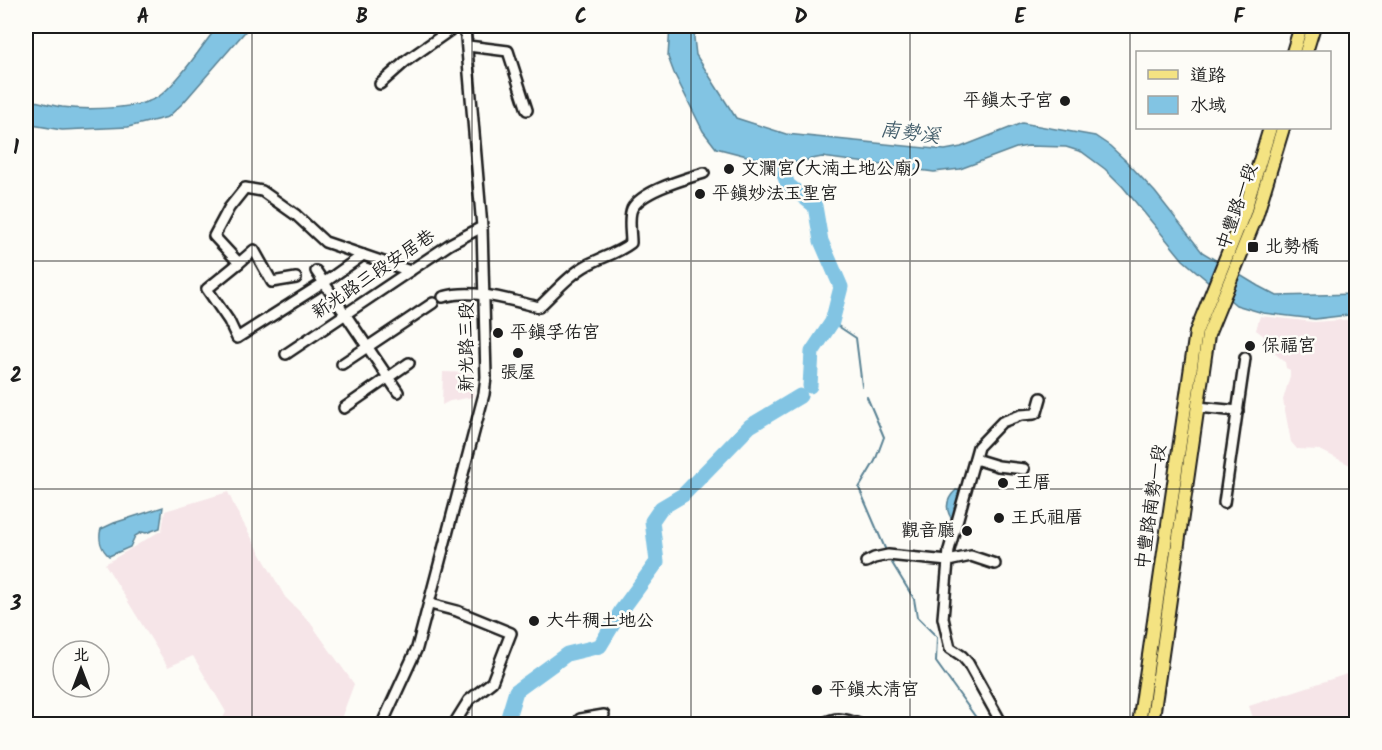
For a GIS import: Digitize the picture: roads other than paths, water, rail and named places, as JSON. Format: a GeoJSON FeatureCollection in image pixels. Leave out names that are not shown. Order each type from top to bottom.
{"type":"FeatureCollection","features":[{"type":"Feature","properties":{"kind":"main road"},"geometry":{"type":"LineString","coordinates":[[1293,51],[1301,26]]}},
{"type":"Feature","properties":{"kind":"main road"},"geometry":{"type":"LineString","coordinates":[[1306,51],[1314,26]]}},
{"type":"Feature","properties":{"kind":"main road","name":"中豐路一段"},"geometry":{"type":"LineString","coordinates":[[1231,262],[1270,129]]}},
{"type":"Feature","properties":{"kind":"main road","name":"中豐路一段"},"geometry":{"type":"LineString","coordinates":[[1231,262],[1256,217],[1283,129]]}},
{"type":"Feature","properties":{"kind":"main road"},"geometry":{"type":"LineString","coordinates":[[1216,300],[1231,262]]}},
{"type":"Feature","properties":{"kind":"main road","name":"中豐路南勢一段"},"geometry":{"type":"LineString","coordinates":[[1139,724],[1196,332],[1216,300]]}},
{"type":"Feature","properties":{"kind":"main road","name":"中豐路南勢一段"},"geometry":{"type":"LineString","coordinates":[[1152,724],[1208,336],[1216,300]]}},
{"type":"Feature","properties":{"kind":"main road"},"geometry":{"type":"LineString","coordinates":[[1185,406],[1198,407]]}},
{"type":"Feature","properties":{"kind":"street"},"geometry":{"type":"LineString","coordinates":[[380,84],[406,61],[456,26]]}},
{"type":"Feature","properties":{"kind":"street","name":"新光路三段"},"geometry":{"type":"LineString","coordinates":[[382,724],[417,648],[484,394],[486,377],[482,227],[465,26]]}},
{"type":"Feature","properties":{"kind":"street"},"geometry":{"type":"LineString","coordinates":[[468,46],[508,51],[527,110]]}},
{"type":"Feature","properties":{"kind":"street"},"geometry":{"type":"LineString","coordinates":[[443,297],[452,294],[484,295],[539,307],[577,272],[631,243],[633,208],[655,190],[704,173]]}},
{"type":"Feature","properties":{"kind":"street"},"geometry":{"type":"LineString","coordinates":[[239,263],[214,236],[229,208],[245,188],[261,191],[296,215],[325,242],[410,271]]}},
{"type":"Feature","properties":{"kind":"street","name":"新光路三段安居巷"},"geometry":{"type":"LineString","coordinates":[[286,354],[450,244],[482,227]]}},
{"type":"Feature","properties":{"kind":"street"},"geometry":{"type":"LineString","coordinates":[[296,278],[272,282],[254,250],[207,289],[229,321],[237,338],[245,335],[363,255]]}},
{"type":"Feature","properties":{"kind":"street"},"geometry":{"type":"LineString","coordinates":[[316,271],[398,392]]}},
{"type":"Feature","properties":{"kind":"street"},"geometry":{"type":"LineString","coordinates":[[342,364],[432,303]]}},
{"type":"Feature","properties":{"kind":"street"},"geometry":{"type":"LineString","coordinates":[[1224,503],[1245,358]]}},
{"type":"Feature","properties":{"kind":"street"},"geometry":{"type":"LineString","coordinates":[[344,408],[409,363]]}},
{"type":"Feature","properties":{"kind":"street"},"geometry":{"type":"LineString","coordinates":[[1002,724],[968,663],[951,648],[943,618],[949,550],[978,447],[1002,422],[1021,415],[1034,414],[1041,398]]}},
{"type":"Feature","properties":{"kind":"street"},"geometry":{"type":"LineString","coordinates":[[1198,407],[1238,411]]}},
{"type":"Feature","properties":{"kind":"street"},"geometry":{"type":"LineString","coordinates":[[975,459],[998,466],[1024,469]]}},
{"type":"Feature","properties":{"kind":"street"},"geometry":{"type":"LineString","coordinates":[[866,562],[884,556],[948,561],[971,556],[995,564]]}},
{"type":"Feature","properties":{"kind":"street"},"geometry":{"type":"LineString","coordinates":[[430,604],[457,611],[511,633],[492,682],[469,700],[454,724]]}},
{"type":"Feature","properties":{"kind":"street"},"geometry":{"type":"LineString","coordinates":[[581,724],[580,719],[604,716]]}},
{"type":"Feature","properties":{"kind":"street"},"geometry":{"type":"LineString","coordinates":[[823,724],[831,719],[845,719],[859,724]]}},
{"type":"Feature","properties":{"kind":"water"},"geometry":{"type":"Polygon","coordinates":[[[218,26],[250,26],[168,117],[128,127],[62,130],[26,124],[26,99],[62,107],[114,108],[154,99],[178,78],[218,26]]]}},
{"type":"Feature","properties":{"kind":"water"},"geometry":{"type":"Polygon","coordinates":[[[670,26],[696,26],[694,38],[696,55],[736,118],[786,134],[945,150],[961,147],[1022,123],[1095,136],[1110,146],[1155,192],[1202,252],[1277,296],[1356,294],[1356,314],[1315,319],[1263,313],[1236,305],[1183,260],[1123,187],[1105,169],[1082,152],[1066,147],[1016,148],[960,169],[934,172],[822,157],[792,163],[770,162],[716,148],[703,131],[674,73],[668,57],[670,26]]]}},
{"type":"Feature","properties":{"kind":"water"},"geometry":{"type":"Polygon","coordinates":[[[956,490],[963,491],[954,522],[949,514],[948,502],[956,490]]]}},
{"type":"Feature","properties":{"kind":"water"},"geometry":{"type":"Polygon","coordinates":[[[163,507],[160,528],[135,536],[130,547],[109,556],[106,553],[100,540],[101,529],[163,507]]]}},
{"type":"Feature","properties":{"kind":"waterway"},"geometry":{"type":"LineString","coordinates":[[775,144],[776,154],[788,185],[815,206],[821,241],[841,287],[832,322],[812,352],[810,386]]}},
{"type":"Feature","properties":{"kind":"waterway"},"geometry":{"type":"LineString","coordinates":[[832,322],[856,338],[862,386]]}},
{"type":"Feature","properties":{"kind":"waterway"},"geometry":{"type":"LineString","coordinates":[[506,724],[516,691],[567,654],[600,646],[621,611],[657,562],[652,521],[661,508],[683,495],[750,426],[800,396]]}},
{"type":"Feature","properties":{"kind":"waterway"},"geometry":{"type":"LineString","coordinates":[[867,397],[884,437],[875,461],[859,488],[887,553]]}},
{"type":"Feature","properties":{"kind":"waterway"},"geometry":{"type":"LineString","coordinates":[[889,558],[914,599],[917,617],[937,637],[936,662],[977,719],[984,724]]}},
{"type":"Feature","properties":{"kind":"place","name":"平鎮太子宮"},"geometry":{"type":"Point","coordinates":[1065,101]}},
{"type":"Feature","properties":{"kind":"place","name":"文瀾宮(大湳土地公廟)"},"geometry":{"type":"Point","coordinates":[729,169]}},
{"type":"Feature","properties":{"kind":"place","name":"平鎮妙法玉聖宮"},"geometry":{"type":"Point","coordinates":[700,194]}},
{"type":"Feature","properties":{"kind":"place","name":"北勢橋"},"geometry":{"type":"Point","coordinates":[1253,247]}},
{"type":"Feature","properties":{"kind":"place","name":"平鎮孚佑宮"},"geometry":{"type":"Point","coordinates":[498,333]}},
{"type":"Feature","properties":{"kind":"place","name":"保福宮"},"geometry":{"type":"Point","coordinates":[1250,346]}},
{"type":"Feature","properties":{"kind":"place","name":"張屋"},"geometry":{"type":"Point","coordinates":[518,353]}},
{"type":"Feature","properties":{"kind":"place","name":"王厝"},"geometry":{"type":"Point","coordinates":[1003,483]}},
{"type":"Feature","properties":{"kind":"place","name":"王氏祖厝"},"geometry":{"type":"Point","coordinates":[999,518]}},
{"type":"Feature","properties":{"kind":"place","name":"觀音廳"},"geometry":{"type":"Point","coordinates":[967,531]}},
{"type":"Feature","properties":{"kind":"place","name":"大牛稠土地公"},"geometry":{"type":"Point","coordinates":[534,621]}},
{"type":"Feature","properties":{"kind":"place","name":"平鎮太清宮"},"geometry":{"type":"Point","coordinates":[817,690]}},
{"type":"Feature","properties":{"kind":"water label","name":"南勢溪"},"geometry":{"type":"Point","coordinates":[910,134]}}]}
